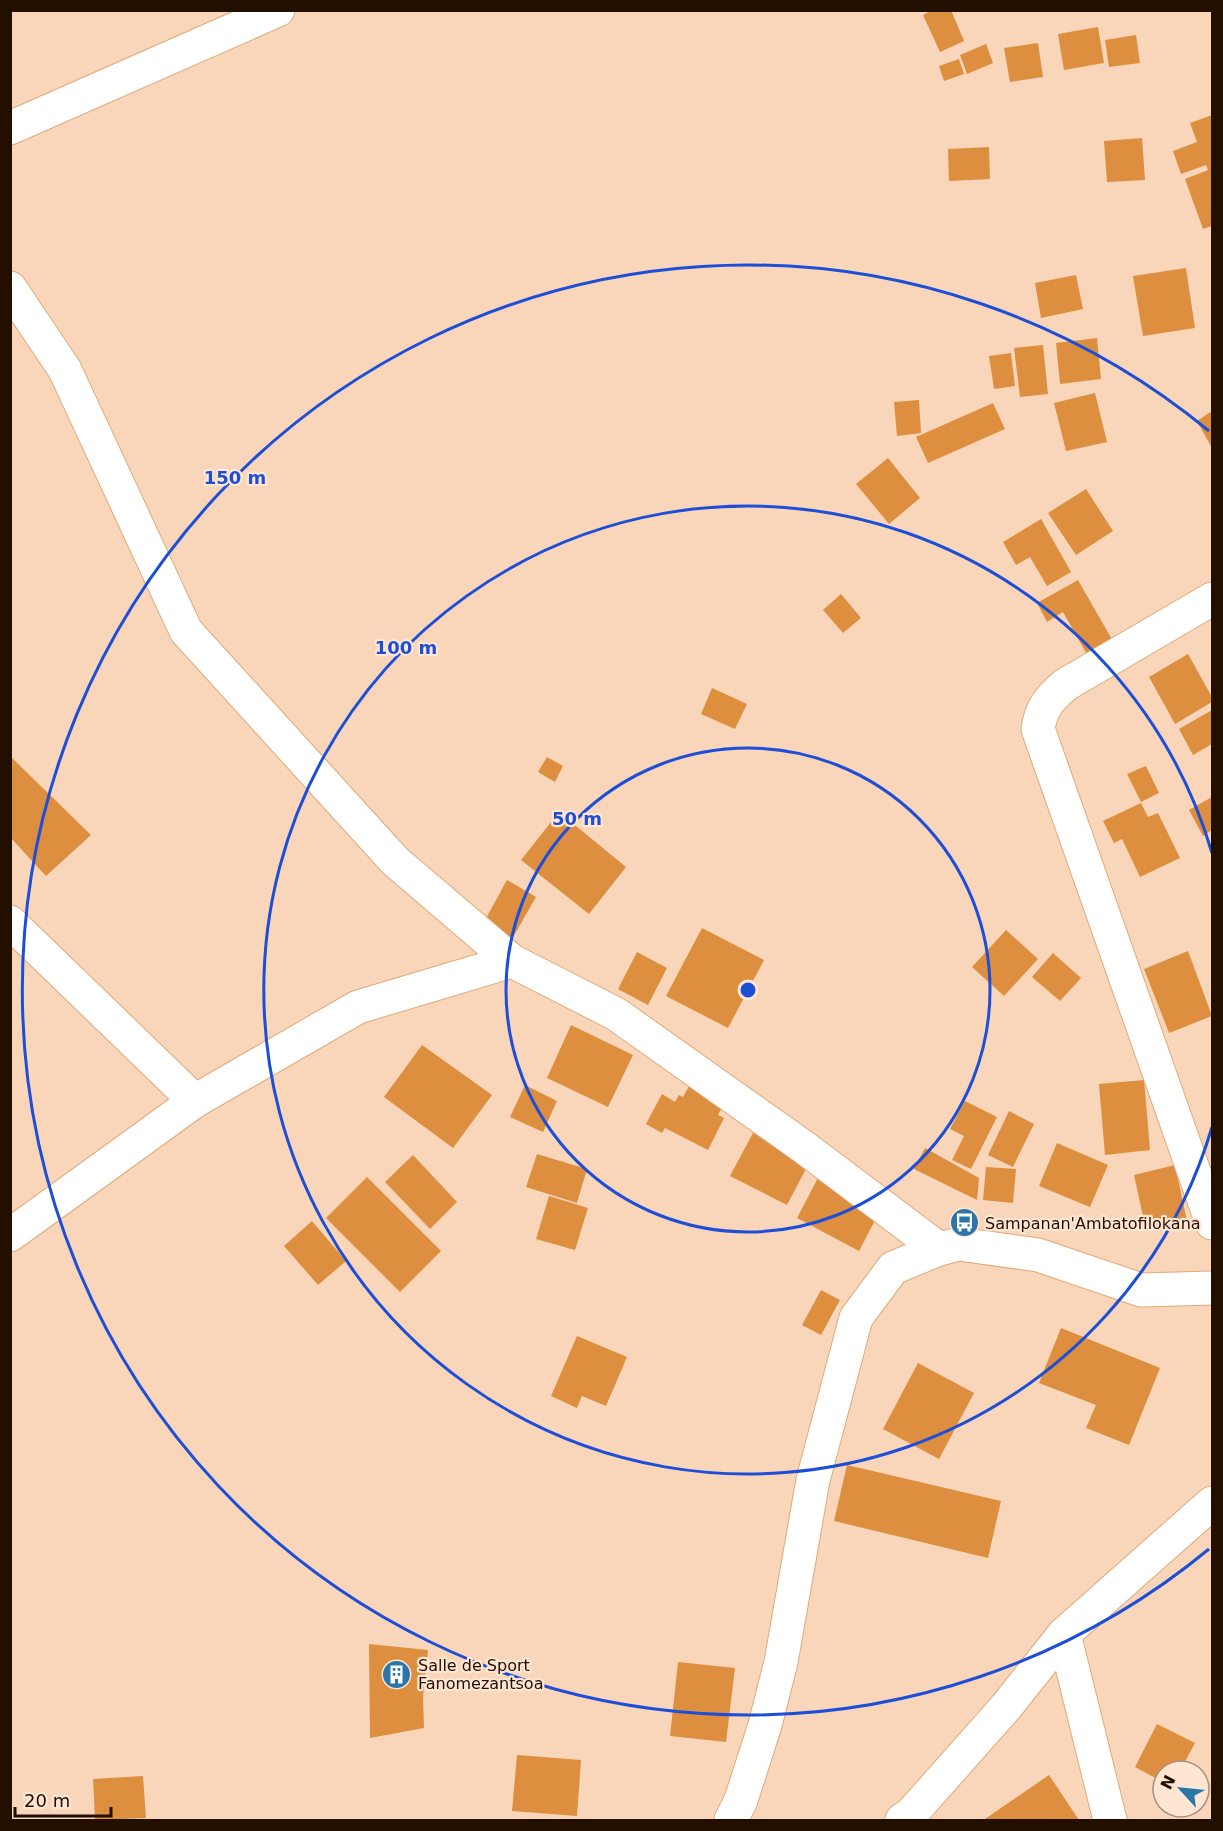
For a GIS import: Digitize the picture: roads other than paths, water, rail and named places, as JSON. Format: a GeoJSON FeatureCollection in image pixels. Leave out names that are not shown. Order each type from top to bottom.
{"type":"FeatureCollection","features":[{"type":"Feature","properties":{"kind":"street"},"geometry":{"type":"LineString","coordinates":[[10,128],[278,10]]}},
{"type":"Feature","properties":{"kind":"street"},"geometry":{"type":"LineString","coordinates":[[10,288],[65,370],[186,631],[395,861],[512,961],[616,1014],[805,1149],[939,1249]]}},
{"type":"Feature","properties":{"kind":"street"},"geometry":{"type":"LineString","coordinates":[[1212,599],[1065,685],[1050,699],[1041,712],[1038,729],[1212,1223]]}},
{"type":"Feature","properties":{"kind":"street"},"geometry":{"type":"LineString","coordinates":[[10,922],[195,1101]]}},
{"type":"Feature","properties":{"kind":"street"},"geometry":{"type":"LineString","coordinates":[[10,1235],[195,1101],[358,1007],[512,961]]}},
{"type":"Feature","properties":{"kind":"street"},"geometry":{"type":"LineString","coordinates":[[731,1821],[741,1800],[765,1725],[781,1662],[813,1480],[856,1318],[893,1268],[939,1249],[959,1244],[1038,1255],[1141,1290],[1212,1288]]}},
{"type":"Feature","properties":{"kind":"street"},"geometry":{"type":"LineString","coordinates":[[909,1818],[1006,1707],[1064,1634],[1212,1503]]}},
{"type":"Feature","properties":{"kind":"street"},"geometry":{"type":"LineString","coordinates":[[1064,1634],[1110,1821]]}},
{"type":"Feature","properties":{"kind":"place","name":"Sampanan'Ambatofilokana"},"geometry":{"type":"Point","coordinates":[964,1223]}},
{"type":"Feature","properties":{"kind":"place","name":"Salle de Sport Fanomezantsoa"},"geometry":{"type":"Point","coordinates":[397,1674]}}]}
